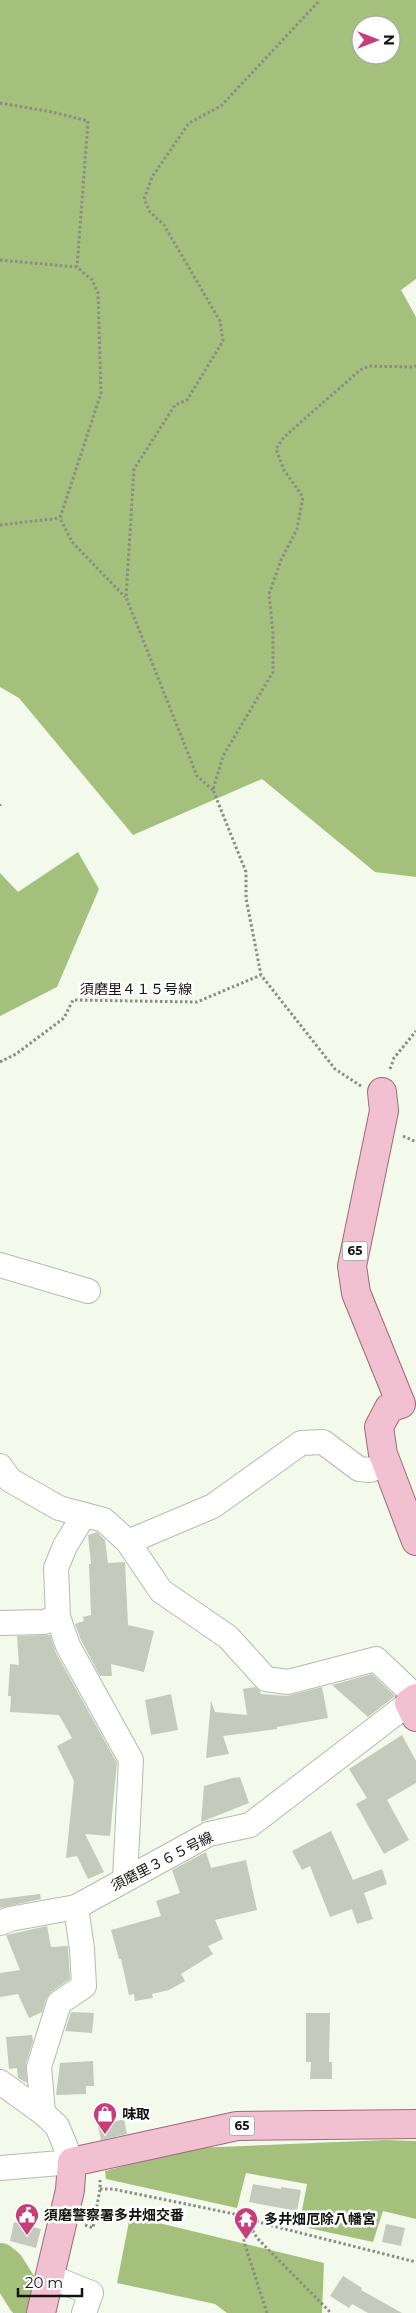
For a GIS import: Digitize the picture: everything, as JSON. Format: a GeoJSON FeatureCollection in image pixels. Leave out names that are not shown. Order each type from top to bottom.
{"type":"FeatureCollection","features":[{"type":"Feature","properties":{"kind":"main road","name":"65"},"geometry":{"type":"LineString","coordinates":[[382,1092],[384,1111],[352,1266],[356,1294],[408,1401],[389,1408],[379,1427],[383,1454],[416,1541]]}},
{"type":"Feature","properties":{"kind":"main road","name":"65"},"geometry":{"type":"LineString","coordinates":[[72,2162],[238,2126],[416,2124]]}},
{"type":"Feature","properties":{"kind":"main road"},"geometry":{"type":"LineString","coordinates":[[41,2313],[70,2190],[72,2162]]}},
{"type":"Feature","properties":{"kind":"street"},"geometry":{"type":"LineString","coordinates":[[0,1265],[88,1291]]}},
{"type":"Feature","properties":{"kind":"street"},"geometry":{"type":"LineString","coordinates":[[128,1542],[213,1506],[301,1443],[323,1442],[359,1469],[370,1470],[387,1464]]}},
{"type":"Feature","properties":{"kind":"street"},"geometry":{"type":"LineString","coordinates":[[0,1466],[10,1480],[51,1504],[59,1508],[104,1520],[128,1542],[161,1591],[228,1637],[266,1679],[288,1682],[376,1658],[414,1704]]}},
{"type":"Feature","properties":{"kind":"street"},"geometry":{"type":"LineString","coordinates":[[84,1515],[65,1546],[56,1568],[58,1617],[68,1646],[130,1760],[125,1879]]}},
{"type":"Feature","properties":{"kind":"street"},"geometry":{"type":"LineString","coordinates":[[0,1623],[44,1622],[58,1617]]}},
{"type":"Feature","properties":{"kind":"street","name":"須磨里３６５号線"},"geometry":{"type":"LineString","coordinates":[[0,1923],[10,1919],[76,1907],[209,1834],[250,1825],[414,1704]]}},
{"type":"Feature","properties":{"kind":"street"},"geometry":{"type":"LineString","coordinates":[[43,2112],[39,2067],[59,2003],[84,1986],[82,1949],[76,1907]]}},
{"type":"Feature","properties":{"kind":"street"},"geometry":{"type":"LineString","coordinates":[[0,2082],[43,2112],[56,2126],[72,2162],[0,2168]]}},
{"type":"Feature","properties":{"kind":"street"},"geometry":{"type":"LineString","coordinates":[[51,2277],[91,2293],[84,2313]]}},
{"type":"Feature","properties":{"kind":"path"},"geometry":{"type":"LineString","coordinates":[[126,597],[134,470],[175,404],[187,400],[224,341],[220,321],[164,225],[150,212],[144,198],[152,176],[190,123],[221,106],[320,0]]}},
{"type":"Feature","properties":{"kind":"path"},"geometry":{"type":"LineString","coordinates":[[0,103],[52,112],[88,121],[77,267]]}},
{"type":"Feature","properties":{"kind":"path"},"geometry":{"type":"LineString","coordinates":[[0,260],[77,267],[92,280],[98,293],[101,393],[60,518],[72,542],[126,597],[197,776],[213,790],[246,872],[246,898],[261,975],[335,1069],[355,1084],[382,1092],[394,1058],[416,1031]]}},
{"type":"Feature","properties":{"kind":"path"},"geometry":{"type":"LineString","coordinates":[[213,790],[223,756],[272,672],[273,632],[269,594],[281,560],[298,529],[303,497],[284,470],[276,450],[284,437],[360,370],[369,366],[410,368],[416,366]]}},
{"type":"Feature","properties":{"kind":"path"},"geometry":{"type":"LineString","coordinates":[[0,525],[60,518]]}},
{"type":"Feature","properties":{"kind":"path","name":"須磨里４１５号線"},"geometry":{"type":"LineString","coordinates":[[0,1062],[16,1054],[64,1018],[73,1000],[197,1002],[261,975]]}},
{"type":"Feature","properties":{"kind":"path"},"geometry":{"type":"LineString","coordinates":[[84,2225],[93,2228],[100,2189],[99,2174]]}},
{"type":"Feature","properties":{"kind":"path"},"geometry":{"type":"LineString","coordinates":[[100,2189],[113,2189],[245,2217],[265,2224],[416,2262]]}},
{"type":"Feature","properties":{"kind":"path"},"geometry":{"type":"LineString","coordinates":[[245,2217],[244,2242],[267,2313]]}},
{"type":"Feature","properties":{"kind":"path"},"geometry":{"type":"LineString","coordinates":[[245,2217],[257,2238],[331,2313]]}},
{"type":"Feature","properties":{"kind":"shaded area"},"geometry":{"type":"Polygon","coordinates":[[[0,0],[416,0],[416,279],[401,290],[416,317],[416,877],[375,872],[262,779],[133,835],[19,698],[0,687],[0,0]]]}},
{"type":"Feature","properties":{"kind":"shaded area"},"geometry":{"type":"Polygon","coordinates":[[[78,852],[99,889],[57,987],[0,1016],[0,873],[18,892],[78,852]]]}},
{"type":"Feature","properties":{"kind":"shaded area"},"geometry":{"type":"Polygon","coordinates":[[[386,2140],[416,2141],[416,2219],[383,2211],[373,2242],[299,2226],[307,2184],[246,2173],[237,2208],[106,2179],[105,2171],[194,2148],[386,2140]]]}},
{"type":"Feature","properties":{"kind":"shaded area"},"geometry":{"type":"Polygon","coordinates":[[[130,2216],[324,2263],[322,2313],[227,2313],[215,2304],[117,2283],[130,2216]]]}},
{"type":"Feature","properties":{"kind":"building"},"geometry":{"type":"Polygon","coordinates":[[[97,1532],[105,1540],[108,1563],[125,1562],[128,1625],[154,1631],[144,1672],[111,1664],[112,1676],[100,1676],[81,1640],[75,1624],[84,1621],[83,1617],[91,1615],[89,1564],[91,1564],[88,1535],[97,1532]]]}},
{"type":"Feature","properties":{"kind":"building"},"geometry":{"type":"Polygon","coordinates":[[[50,1635],[56,1653],[117,1763],[110,1836],[85,1834],[104,1872],[88,1879],[77,1856],[66,1858],[74,1781],[57,1746],[72,1738],[59,1715],[10,1712],[11,1696],[8,1696],[10,1664],[19,1665],[17,1636],[50,1635]]]}},
{"type":"Feature","properties":{"kind":"building"},"geometry":{"type":"Polygon","coordinates":[[[372,1674],[395,1696],[368,1717],[332,1685],[372,1674]]]}},
{"type":"Feature","properties":{"kind":"building"},"geometry":{"type":"Polygon","coordinates":[[[255,1687],[261,1694],[287,1696],[322,1687],[328,1718],[277,1727],[277,1729],[223,1736],[229,1754],[206,1758],[211,1701],[215,1712],[247,1715],[243,1689],[255,1687]]]}},
{"type":"Feature","properties":{"kind":"building"},"geometry":{"type":"Polygon","coordinates":[[[171,1694],[178,1730],[151,1735],[145,1700],[171,1694]]]}},
{"type":"Feature","properties":{"kind":"building"},"geometry":{"type":"Polygon","coordinates":[[[402,1735],[416,1761],[416,1783],[387,1800],[409,1840],[384,1854],[356,1804],[367,1798],[349,1769],[402,1735]]]}},
{"type":"Feature","properties":{"kind":"building"},"geometry":{"type":"Polygon","coordinates":[[[240,1777],[249,1803],[201,1822],[204,1786],[240,1777]]]}},
{"type":"Feature","properties":{"kind":"building"},"geometry":{"type":"Polygon","coordinates":[[[331,1831],[353,1880],[382,1869],[387,1884],[364,1893],[373,1919],[357,1924],[352,1909],[330,1917],[310,1866],[302,1870],[292,1851],[331,1831]]]}},
{"type":"Feature","properties":{"kind":"building"},"geometry":{"type":"Polygon","coordinates":[[[206,1852],[211,1868],[246,1860],[257,1910],[215,1920],[223,1939],[208,1946],[213,1954],[181,1974],[185,1981],[169,1990],[152,1994],[153,1998],[135,2001],[134,1994],[129,1995],[121,1959],[119,1959],[111,1930],[161,1916],[156,1901],[180,1893],[172,1870],[206,1852]]]}},
{"type":"Feature","properties":{"kind":"building"},"geometry":{"type":"Polygon","coordinates":[[[40,1894],[41,1899],[0,1908],[0,1899],[40,1894]]]}},
{"type":"Feature","properties":{"kind":"building"},"geometry":{"type":"Polygon","coordinates":[[[47,1926],[51,1947],[68,1946],[70,1979],[51,1992],[46,1999],[42,2012],[29,2018],[18,1994],[0,1997],[0,1973],[20,1970],[6,1935],[47,1926]]]}},
{"type":"Feature","properties":{"kind":"building"},"geometry":{"type":"Polygon","coordinates":[[[71,2012],[94,2013],[92,2033],[65,2031],[71,2012]]]}},
{"type":"Feature","properties":{"kind":"building"},"geometry":{"type":"Polygon","coordinates":[[[306,2013],[330,2013],[329,2062],[332,2062],[332,2079],[310,2079],[311,2062],[306,2062],[306,2013]]]}},
{"type":"Feature","properties":{"kind":"building"},"geometry":{"type":"Polygon","coordinates":[[[32,2035],[33,2041],[26,2063],[27,2083],[18,2078],[17,2068],[9,2069],[6,2037],[32,2035]]]}},
{"type":"Feature","properties":{"kind":"building"},"geometry":{"type":"Polygon","coordinates":[[[93,2061],[94,2086],[86,2086],[86,2094],[56,2095],[60,2063],[93,2061]]]}},
{"type":"Feature","properties":{"kind":"building"},"geometry":{"type":"Polygon","coordinates":[[[124,2119],[127,2134],[101,2140],[98,2126],[124,2119]]]}},
{"type":"Feature","properties":{"kind":"building"},"geometry":{"type":"Polygon","coordinates":[[[253,2184],[301,2190],[297,2211],[249,2202],[253,2184]]]}},
{"type":"Feature","properties":{"kind":"building"},"geometry":{"type":"Polygon","coordinates":[[[14,2222],[41,2229],[36,2248],[10,2241],[14,2222]]]}},
{"type":"Feature","properties":{"kind":"building"},"geometry":{"type":"Polygon","coordinates":[[[386,2224],[405,2228],[401,2246],[382,2242],[386,2224]]]}},
{"type":"Feature","properties":{"kind":"building"},"geometry":{"type":"Polygon","coordinates":[[[343,2276],[362,2288],[361,2290],[402,2313],[368,2313],[352,2304],[349,2308],[330,2296],[343,2276]]]}},
{"type":"Feature","properties":{"kind":"waterway"},"geometry":{"type":"LineString","coordinates":[[0,2262],[6,2267],[26,2299]]}},
{"type":"Feature","properties":{"kind":"place","name":"味取"},"geometry":{"type":"Point","coordinates":[105,2135]}},
{"type":"Feature","properties":{"kind":"place","name":"須磨警察署多井畑交番"},"geometry":{"type":"Point","coordinates":[27,2236]}},
{"type":"Feature","properties":{"kind":"place","name":"多井畑厄除八幡宮"},"geometry":{"type":"Point","coordinates":[246,2240]}}]}
